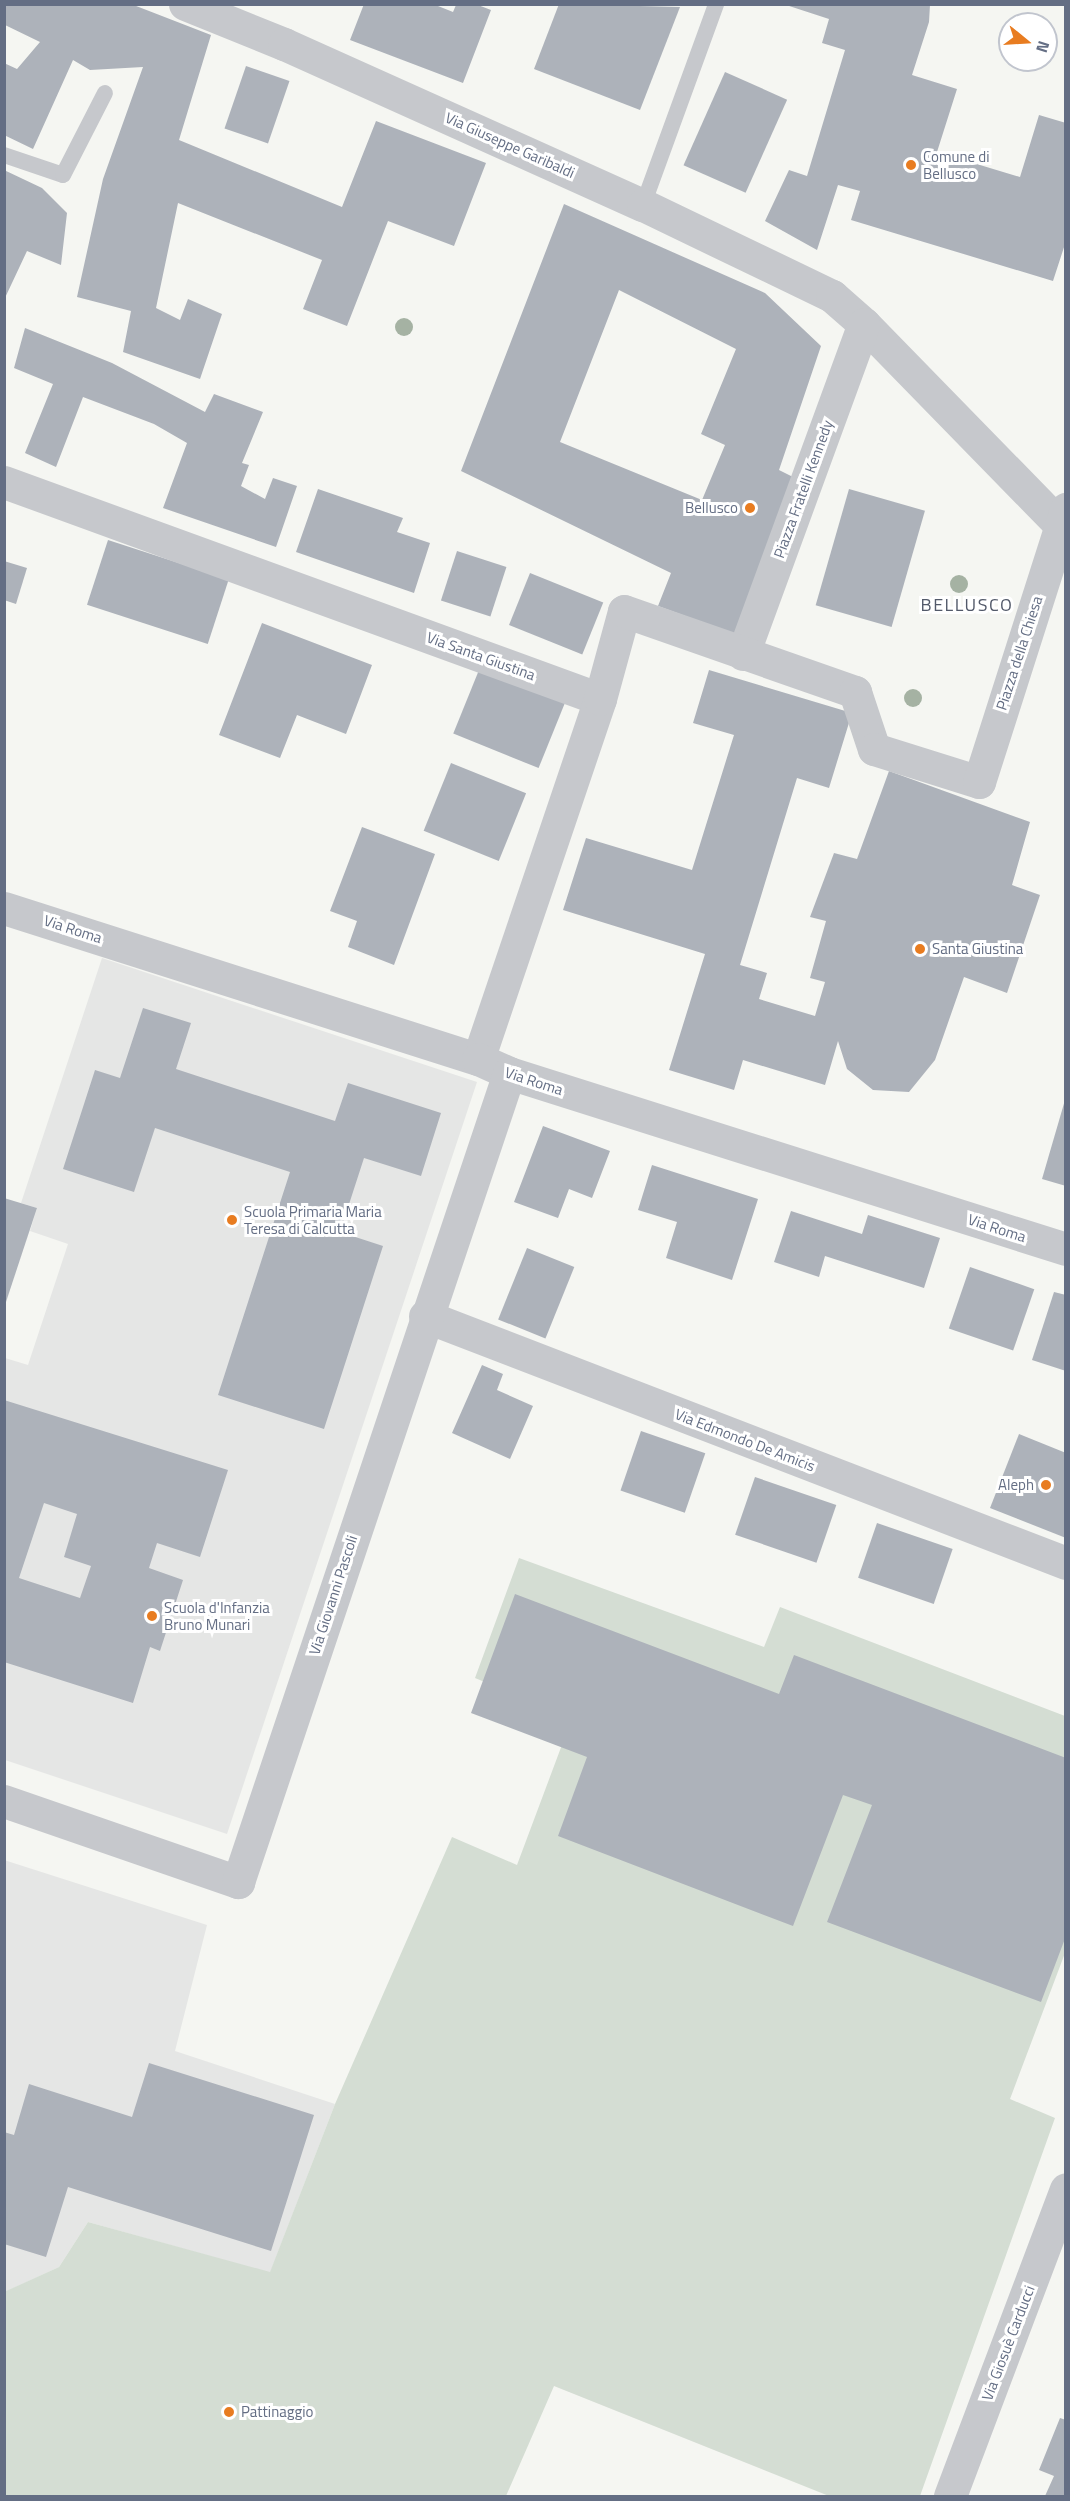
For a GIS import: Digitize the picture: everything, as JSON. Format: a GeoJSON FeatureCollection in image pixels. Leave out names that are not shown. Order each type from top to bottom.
{"type":"FeatureCollection","features":[{"type":"Feature","properties":{"kind":"street","name":"Via Giuseppe Garibaldi"},"geometry":{"type":"LineString","coordinates":[[185,4],[284,44],[644,205],[832,296],[864,324]]}},
{"type":"Feature","properties":{"kind":"street"},"geometry":{"type":"LineString","coordinates":[[864,324],[1064,521]]}},
{"type":"Feature","properties":{"kind":"street","name":"Piazza Fratelli Kennedy"},"geometry":{"type":"LineString","coordinates":[[743,654],[864,324]]}},
{"type":"Feature","properties":{"kind":"street","name":"Via Santa Giustina"},"geometry":{"type":"LineString","coordinates":[[4,482],[600,699]]}},
{"type":"Feature","properties":{"kind":"street","name":"Piazza della Chiesa"},"geometry":{"type":"LineString","coordinates":[[743,654],[855,692],[874,749],[979,782],[1064,521]]}},
{"type":"Feature","properties":{"kind":"street"},"geometry":{"type":"LineString","coordinates":[[478,1059],[600,699],[624,611],[743,654]]}},
{"type":"Feature","properties":{"kind":"street","name":"Via Roma"},"geometry":{"type":"LineString","coordinates":[[4,908],[478,1059],[508,1073],[1065,1249]]}},
{"type":"Feature","properties":{"kind":"street","name":"Via Giovanni Pascoli"},"geometry":{"type":"LineString","coordinates":[[4,1801],[238,1882],[425,1316],[508,1073]]}},
{"type":"Feature","properties":{"kind":"street","name":"Via Edmondo De Amicis"},"geometry":{"type":"LineString","coordinates":[[425,1316],[1065,1563]]}},
{"type":"Feature","properties":{"kind":"street","name":"Via Giosuè Carducci"},"geometry":{"type":"LineString","coordinates":[[950,2496],[1065,2189]]}},
{"type":"Feature","properties":{"kind":"lane"},"geometry":{"type":"LineString","coordinates":[[644,205],[716,4]]}},
{"type":"Feature","properties":{"kind":"lane"},"geometry":{"type":"LineString","coordinates":[[4,155],[63,175],[105,93]]}},
{"type":"Feature","properties":{"kind":"shaded area"},"geometry":{"type":"Polygon","coordinates":[[[102,958],[477,1082],[227,1834],[5,1760],[5,1358],[28,1365],[68,1244],[30,1231],[37,1208],[21,1203],[102,958]]]}},
{"type":"Feature","properties":{"kind":"shaded area"},"geometry":{"type":"Polygon","coordinates":[[[519,1558],[764,1647],[780,1607],[1065,1716],[1065,1953],[1010,2099],[1055,2118],[920,2496],[829,2496],[554,2386],[506,2496],[5,2496],[4,2292],[59,2267],[88,2222],[270,2272],[335,2104],[452,1837],[517,1865],[572,1718],[475,1678],[519,1558]]]}},
{"type":"Feature","properties":{"kind":"shaded area"},"geometry":{"type":"Polygon","coordinates":[[[4,1860],[207,1925],[175,2051],[335,2104],[270,2273],[88,2222],[59,2267],[5,2292],[4,1860]]]}},
{"type":"Feature","properties":{"kind":"building"},"geometry":{"type":"Polygon","coordinates":[[[5,4],[131,4],[211,35],[179,140],[342,207],[376,121],[486,163],[454,246],[388,221],[347,326],[303,309],[322,260],[178,203],[156,308],[180,320],[188,299],[222,314],[200,379],[123,352],[131,311],[77,297],[103,179],[143,67],[90,70],[73,60],[33,149],[4,135],[4,63],[17,69],[40,42],[5,25],[5,4]]]}},
{"type":"Feature","properties":{"kind":"building"},"geometry":{"type":"Polygon","coordinates":[[[364,4],[433,4],[453,12],[456,5],[478,5],[491,10],[463,83],[350,40],[364,4]]]}},
{"type":"Feature","properties":{"kind":"building"},"geometry":{"type":"Polygon","coordinates":[[[559,4],[680,7],[640,110],[534,69],[559,4]]]}},
{"type":"Feature","properties":{"kind":"building","name":"Comune di Bellusco"},"geometry":{"type":"Polygon","coordinates":[[[783,4],[930,5],[929,22],[912,75],[957,89],[937,152],[1020,177],[1039,115],[1066,123],[1066,241],[1053,281],[851,220],[860,191],[838,185],[817,250],[765,221],[789,170],[807,176],[845,50],[822,43],[829,19],[783,4]]]}},
{"type":"Feature","properties":{"kind":"building"},"geometry":{"type":"Polygon","coordinates":[[[246,66],[289,81],[268,143],[225,128],[246,66]]]}},
{"type":"Feature","properties":{"kind":"building"},"geometry":{"type":"Polygon","coordinates":[[[725,72],[787,100],[746,193],[684,165],[725,72]]]}},
{"type":"Feature","properties":{"kind":"building"},"geometry":{"type":"Polygon","coordinates":[[[4,170],[42,188],[67,213],[61,265],[27,251],[4,300],[4,170]]]}},
{"type":"Feature","properties":{"kind":"building"},"geometry":{"type":"Polygon","coordinates":[[[564,204],[765,293],[821,346],[779,470],[799,480],[734,634],[658,606],[671,573],[461,471],[564,204]],[[619,290],[560,442],[702,500],[725,445],[701,434],[736,349],[619,290]]]}},
{"type":"Feature","properties":{"kind":"building"},"geometry":{"type":"Polygon","coordinates":[[[25,328],[112,363],[205,412],[214,394],[263,412],[242,463],[249,465],[241,486],[265,499],[273,478],[297,486],[276,547],[163,508],[187,443],[154,424],[83,397],[56,467],[25,453],[53,384],[14,368],[25,328]]]}},
{"type":"Feature","properties":{"kind":"building"},"geometry":{"type":"Polygon","coordinates":[[[318,489],[403,518],[397,532],[430,543],[414,593],[296,552],[318,489]]]}},
{"type":"Feature","properties":{"kind":"building"},"geometry":{"type":"Polygon","coordinates":[[[849,489],[925,511],[892,627],[816,605],[849,489]]]}},
{"type":"Feature","properties":{"kind":"building"},"geometry":{"type":"Polygon","coordinates":[[[108,540],[229,579],[208,644],[87,605],[108,540]]]}},
{"type":"Feature","properties":{"kind":"building"},"geometry":{"type":"Polygon","coordinates":[[[457,551],[506,567],[490,617],[441,600],[457,551]]]}},
{"type":"Feature","properties":{"kind":"building"},"geometry":{"type":"Polygon","coordinates":[[[4,561],[27,568],[16,604],[4,600],[4,561]]]}},
{"type":"Feature","properties":{"kind":"building"},"geometry":{"type":"Polygon","coordinates":[[[530,573],[603,603],[582,655],[509,625],[530,573]]]}},
{"type":"Feature","properties":{"kind":"building"},"geometry":{"type":"Polygon","coordinates":[[[262,623],[372,665],[346,734],[297,715],[280,758],[219,735],[262,623]]]}},
{"type":"Feature","properties":{"kind":"building"},"geometry":{"type":"Polygon","coordinates":[[[481,665],[566,699],[539,768],[453,734],[481,665]]]}},
{"type":"Feature","properties":{"kind":"building"},"geometry":{"type":"Polygon","coordinates":[[[709,670],[852,713],[829,788],[797,778],[740,965],[767,973],[759,999],[815,1016],[825,982],[810,978],[826,921],[810,917],[834,853],[857,859],[889,771],[1030,822],[1012,885],[1040,895],[1007,993],[964,977],[935,1060],[909,1092],[873,1090],[847,1069],[838,1041],[825,1085],[743,1060],[734,1090],[669,1070],[705,954],[563,910],[586,838],[692,870],[734,735],[693,723],[709,670]]]}},
{"type":"Feature","properties":{"kind":"building"},"geometry":{"type":"Polygon","coordinates":[[[451,763],[526,793],[499,861],[424,831],[451,763]]]}},
{"type":"Feature","properties":{"kind":"building"},"geometry":{"type":"Polygon","coordinates":[[[362,827],[435,854],[394,965],[348,947],[357,921],[330,911],[362,827]]]}},
{"type":"Feature","properties":{"kind":"building"},"geometry":{"type":"Polygon","coordinates":[[[143,1008],[191,1023],[176,1069],[335,1121],[348,1083],[441,1113],[421,1176],[364,1158],[340,1232],[383,1246],[324,1429],[218,1395],[290,1172],[155,1128],[134,1192],[63,1169],[95,1070],[120,1078],[143,1008]]]}},
{"type":"Feature","properties":{"kind":"building"},"geometry":{"type":"Polygon","coordinates":[[[1066,1101],[1066,1186],[1042,1179],[1066,1101]]]}},
{"type":"Feature","properties":{"kind":"building"},"geometry":{"type":"Polygon","coordinates":[[[543,1126],[610,1151],[592,1198],[569,1189],[558,1218],[514,1202],[543,1126]]]}},
{"type":"Feature","properties":{"kind":"building"},"geometry":{"type":"Polygon","coordinates":[[[652,1165],[758,1199],[732,1280],[666,1258],[677,1222],[638,1210],[652,1165]]]}},
{"type":"Feature","properties":{"kind":"building"},"geometry":{"type":"Polygon","coordinates":[[[4,1198],[37,1208],[5,1305],[4,1305],[4,1198]]]}},
{"type":"Feature","properties":{"kind":"building"},"geometry":{"type":"Polygon","coordinates":[[[791,1211],[862,1234],[868,1215],[940,1238],[924,1288],[825,1256],[819,1277],[774,1262],[791,1211]]]}},
{"type":"Feature","properties":{"kind":"building"},"geometry":{"type":"Polygon","coordinates":[[[527,1248],[574,1267],[545,1338],[498,1319],[527,1248]]]}},
{"type":"Feature","properties":{"kind":"building"},"geometry":{"type":"Polygon","coordinates":[[[970,1267],[1034,1289],[1013,1351],[949,1328],[970,1267]]]}},
{"type":"Feature","properties":{"kind":"building"},"geometry":{"type":"Polygon","coordinates":[[[1054,1292],[1066,1295],[1066,1371],[1032,1360],[1054,1292]]]}},
{"type":"Feature","properties":{"kind":"building"},"geometry":{"type":"Polygon","coordinates":[[[482,1365],[503,1374],[497,1390],[533,1406],[510,1459],[452,1433],[482,1365]]]}},
{"type":"Feature","properties":{"kind":"building"},"geometry":{"type":"Polygon","coordinates":[[[4,1400],[228,1470],[200,1557],[157,1543],[149,1568],[183,1580],[160,1651],[150,1647],[133,1703],[4,1662],[4,1400]],[[44,1503],[19,1578],[80,1598],[91,1566],[64,1557],[77,1514],[44,1503]]]}},
{"type":"Feature","properties":{"kind":"building"},"geometry":{"type":"Polygon","coordinates":[[[641,1431],[705,1453],[685,1513],[620,1491],[641,1431]]]}},
{"type":"Feature","properties":{"kind":"building"},"geometry":{"type":"Polygon","coordinates":[[[1019,1434],[1066,1453],[1066,1538],[990,1508],[1019,1434]]]}},
{"type":"Feature","properties":{"kind":"building"},"geometry":{"type":"Polygon","coordinates":[[[755,1477],[836,1505],[816,1563],[735,1535],[755,1477]]]}},
{"type":"Feature","properties":{"kind":"building"},"geometry":{"type":"Polygon","coordinates":[[[877,1523],[953,1549],[934,1604],[858,1578],[877,1523]]]}},
{"type":"Feature","properties":{"kind":"building"},"geometry":{"type":"Polygon","coordinates":[[[515,1594],[779,1694],[794,1655],[1066,1758],[1066,1936],[1041,2002],[827,1922],[872,1805],[843,1795],[793,1926],[558,1836],[587,1757],[471,1713],[515,1594]]]}},
{"type":"Feature","properties":{"kind":"building"},"geometry":{"type":"Polygon","coordinates":[[[149,2063],[314,2115],[271,2251],[68,2187],[46,2257],[4,2244],[4,2132],[14,2135],[29,2084],[132,2117],[149,2063]]]}},
{"type":"Feature","properties":{"kind":"building"},"geometry":{"type":"Polygon","coordinates":[[[1060,2418],[1066,2420],[1066,2496],[1045,2496],[1054,2476],[1039,2470],[1060,2418]]]}},
{"type":"Feature","properties":{"kind":"place","name":"Comune di Bellusco"},"geometry":{"type":"Point","coordinates":[911,165]}},
{"type":"Feature","properties":{"kind":"place","name":"Bellusco"},"geometry":{"type":"Point","coordinates":[750,508]}},
{"type":"Feature","properties":{"kind":"place","name":"Santa Giustina"},"geometry":{"type":"Point","coordinates":[920,949]}},
{"type":"Feature","properties":{"kind":"place","name":"Scuola Primaria Maria Teresa di Calcutta"},"geometry":{"type":"Point","coordinates":[232,1220]}},
{"type":"Feature","properties":{"kind":"place","name":"Aleph"},"geometry":{"type":"Point","coordinates":[1046,1485]}},
{"type":"Feature","properties":{"kind":"place","name":"Scuola d'Infanzia Bruno Munari"},"geometry":{"type":"Point","coordinates":[152,1616]}},
{"type":"Feature","properties":{"kind":"place","name":"Pattinaggio"},"geometry":{"type":"Point","coordinates":[229,2412]}},
{"type":"Feature","properties":{"kind":"district","name":"BELLUSCO"},"geometry":{"type":"Point","coordinates":[967,605]}}]}
